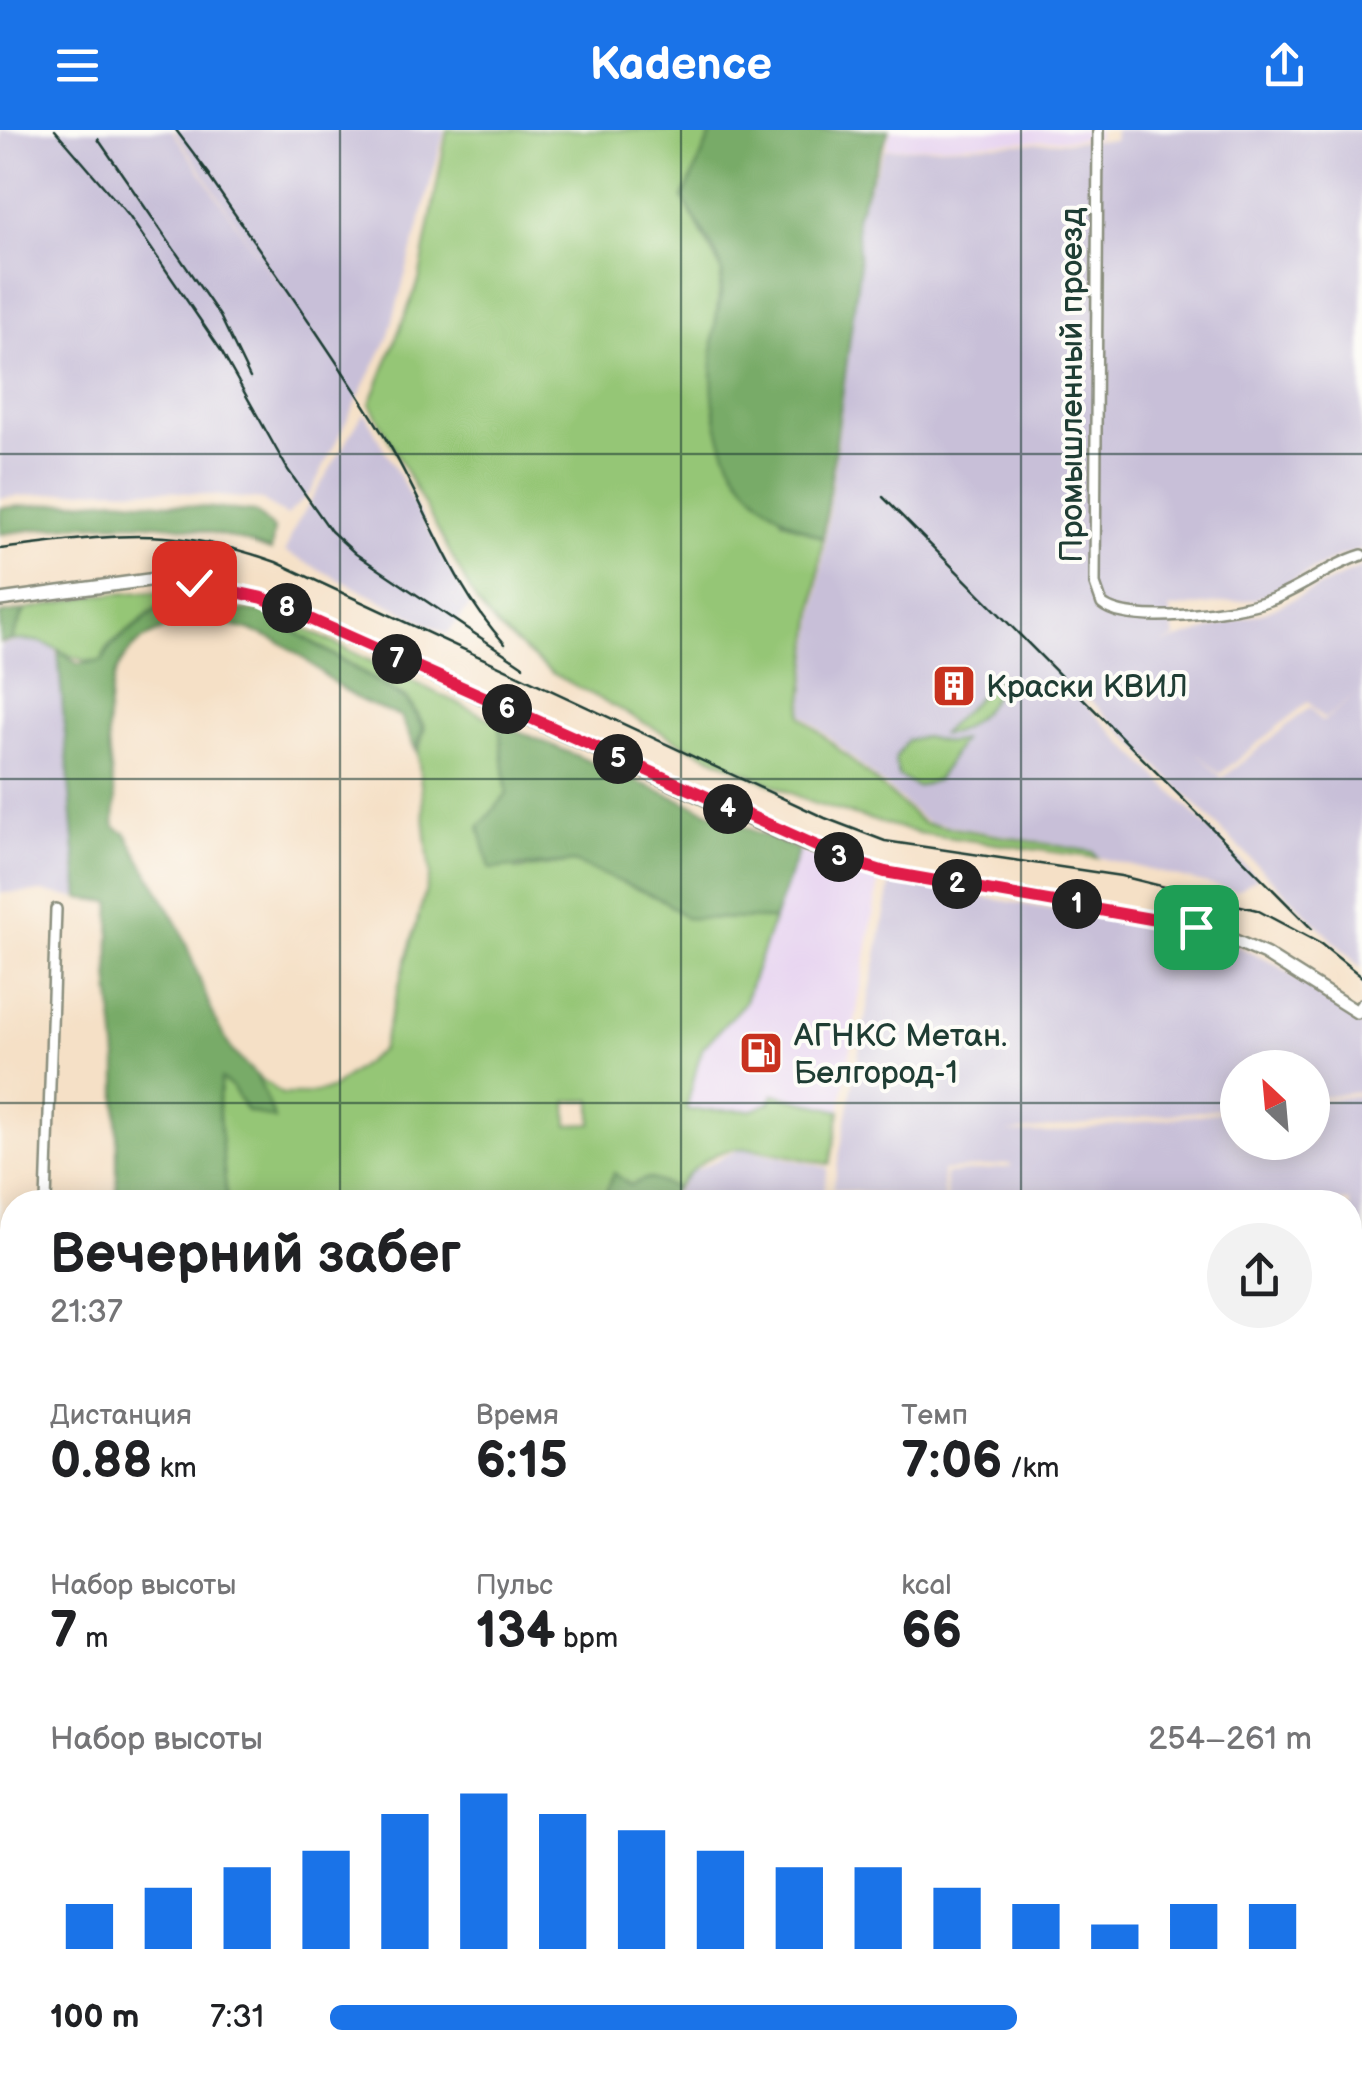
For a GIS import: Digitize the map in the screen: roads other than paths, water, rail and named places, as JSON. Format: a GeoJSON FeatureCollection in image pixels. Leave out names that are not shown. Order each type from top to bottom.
{"type":"FeatureCollection","features":[{"type":"Feature","properties":{"kind":"main road"},"geometry":{"type":"LineString","coordinates":[[0,600],[156,578],[263,598],[806,845],[885,872],[1208,929],[1265,954],[1360,1011]]}},
{"type":"Feature","properties":{"kind":"street","name":"Промышленный проезд"},"geometry":{"type":"LineString","coordinates":[[1098,130],[1095,584],[1102,604],[1122,614],[1196,614],[1258,604],[1362,555]]}},
{"type":"Feature","properties":{"kind":"street"},"geometry":{"type":"LineString","coordinates":[[46,1190],[56,909]]}},
{"type":"Feature","properties":{"kind":"railway"},"geometry":{"type":"LineString","coordinates":[[55,130],[129,216],[220,349],[288,470],[331,531],[356,554],[523,666]]}},
{"type":"Feature","properties":{"kind":"railway"},"geometry":{"type":"LineString","coordinates":[[176,130],[210,175]]}},
{"type":"Feature","properties":{"kind":"railway"},"geometry":{"type":"LineString","coordinates":[[98,139],[220,316],[250,378]]}},
{"type":"Feature","properties":{"kind":"railway"},"geometry":{"type":"LineString","coordinates":[[201,165],[364,404],[401,465],[469,596],[505,644]]}},
{"type":"Feature","properties":{"kind":"railway"},"geometry":{"type":"LineString","coordinates":[[883,497],[1312,929]]}},
{"type":"Feature","properties":{"kind":"railway"},"geometry":{"type":"LineString","coordinates":[[0,549],[107,537],[170,537],[276,562],[825,818],[885,841],[1121,876],[1257,910],[1321,944],[1362,977]]}},
{"type":"Feature","properties":{"kind":"place","name":"Краски КВИЛ"},"geometry":{"type":"Point","coordinates":[954,686]}},
{"type":"Feature","properties":{"kind":"place","name":"АГНКС Метан. Белгород-1"},"geometry":{"type":"Point","coordinates":[761,1053]}}]}
